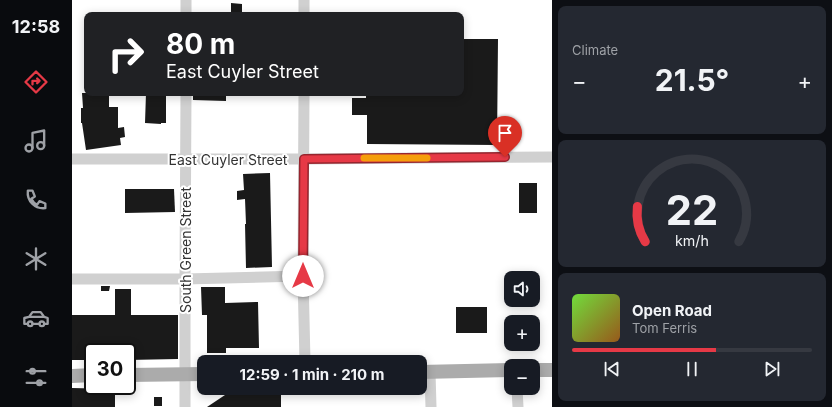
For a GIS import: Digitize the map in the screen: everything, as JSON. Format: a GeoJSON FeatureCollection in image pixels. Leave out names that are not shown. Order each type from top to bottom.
{"type":"FeatureCollection","features":[{"type":"Feature","properties":{"kind":"main road"},"geometry":{"type":"LineString","coordinates":[[427,372],[504,370]]}},
{"type":"Feature","properties":{"kind":"main road"},"geometry":{"type":"LineString","coordinates":[[540,370],[552,370]]}},
{"type":"Feature","properties":{"kind":"main road"},"geometry":{"type":"LineString","coordinates":[[136,375],[197,374]]}},
{"type":"Feature","properties":{"kind":"main road"},"geometry":{"type":"LineString","coordinates":[[72,376],[84,376]]}},
{"type":"Feature","properties":{"kind":"street"},"geometry":{"type":"LineString","coordinates":[[186,0],[186,12]]}},
{"type":"Feature","properties":{"kind":"street"},"geometry":{"type":"LineString","coordinates":[[304,0],[304,12]]}},
{"type":"Feature","properties":{"kind":"street","name":"South Green Street"},"geometry":{"type":"LineString","coordinates":[[185,407],[186,96]]}},
{"type":"Feature","properties":{"kind":"street"},"geometry":{"type":"LineString","coordinates":[[304,96],[303,276],[305,355]]}},
{"type":"Feature","properties":{"kind":"street","name":"East Cuyler Street"},"geometry":{"type":"LineString","coordinates":[[72,159],[552,157]]}},
{"type":"Feature","properties":{"kind":"street"},"geometry":{"type":"LineString","coordinates":[[72,278],[185,279],[303,276]]}},
{"type":"Feature","properties":{"kind":"street"},"geometry":{"type":"LineString","coordinates":[[427,384],[431,407]]}},
{"type":"Feature","properties":{"kind":"street"},"geometry":{"type":"LineString","coordinates":[[517,395],[518,407]]}},
{"type":"Feature","properties":{"kind":"building"},"geometry":{"type":"Polygon","coordinates":[[[231,3],[242,4],[242,12],[231,12],[231,3]]]}},
{"type":"Feature","properties":{"kind":"building"},"geometry":{"type":"Polygon","coordinates":[[[464,39],[498,39],[497,145],[367,144],[367,115],[352,115],[352,98],[366,98],[366,96],[464,96],[464,39]]]}},
{"type":"Feature","properties":{"kind":"building"},"geometry":{"type":"Polygon","coordinates":[[[82,93],[84,93],[84,96],[109,96],[109,107],[118,107],[118,128],[124,127],[125,137],[120,138],[121,145],[86,150],[81,123],[81,108],[83,108],[82,93]]]}},
{"type":"Feature","properties":{"kind":"building"},"geometry":{"type":"Polygon","coordinates":[[[146,96],[166,96],[166,123],[145,123],[146,96]]]}},
{"type":"Feature","properties":{"kind":"building"},"geometry":{"type":"Polygon","coordinates":[[[193,96],[226,96],[226,101],[193,100],[193,96]]]}},
{"type":"Feature","properties":{"kind":"building"},"geometry":{"type":"Polygon","coordinates":[[[270,173],[272,267],[246,268],[245,199],[237,200],[237,191],[244,190],[243,174],[270,173]]]}},
{"type":"Feature","properties":{"kind":"building"},"geometry":{"type":"Polygon","coordinates":[[[519,183],[537,183],[537,213],[519,213],[519,183]]]}},
{"type":"Feature","properties":{"kind":"building"},"geometry":{"type":"Polygon","coordinates":[[[125,189],[174,189],[175,212],[125,213],[125,189]]]}},
{"type":"Feature","properties":{"kind":"building"},"geometry":{"type":"Polygon","coordinates":[[[101,286],[110,286],[109,291],[101,291],[101,286]]]}},
{"type":"Feature","properties":{"kind":"building"},"geometry":{"type":"Polygon","coordinates":[[[201,287],[225,287],[225,303],[258,302],[259,348],[226,348],[226,353],[207,353],[207,315],[202,315],[201,287]]]}},
{"type":"Feature","properties":{"kind":"building"},"geometry":{"type":"Polygon","coordinates":[[[115,289],[131,289],[131,315],[178,315],[178,359],[136,360],[136,343],[84,343],[84,360],[72,360],[72,315],[115,315],[115,289]]]}},
{"type":"Feature","properties":{"kind":"building"},"geometry":{"type":"Polygon","coordinates":[[[456,307],[487,307],[487,333],[456,333],[456,307]]]}},
{"type":"Feature","properties":{"kind":"building"},"geometry":{"type":"Polygon","coordinates":[[[72,388],[84,388],[84,395],[115,395],[115,407],[72,407],[72,388]]]}},
{"type":"Feature","properties":{"kind":"building"},"geometry":{"type":"Polygon","coordinates":[[[225,395],[281,395],[281,407],[207,407],[225,395]]]}},
{"type":"Feature","properties":{"kind":"building"},"geometry":{"type":"Polygon","coordinates":[[[154,397],[162,397],[162,406],[154,406],[154,397]]]}},
{"type":"Feature","properties":{"kind":"slow traffic"},"geometry":{"type":"LineString","coordinates":[[364,158],[427,158]]}},
{"type":"Feature","properties":{"kind":"route"},"geometry":{"type":"LineString","coordinates":[[303,276],[304,159],[505,157]]}}]}
